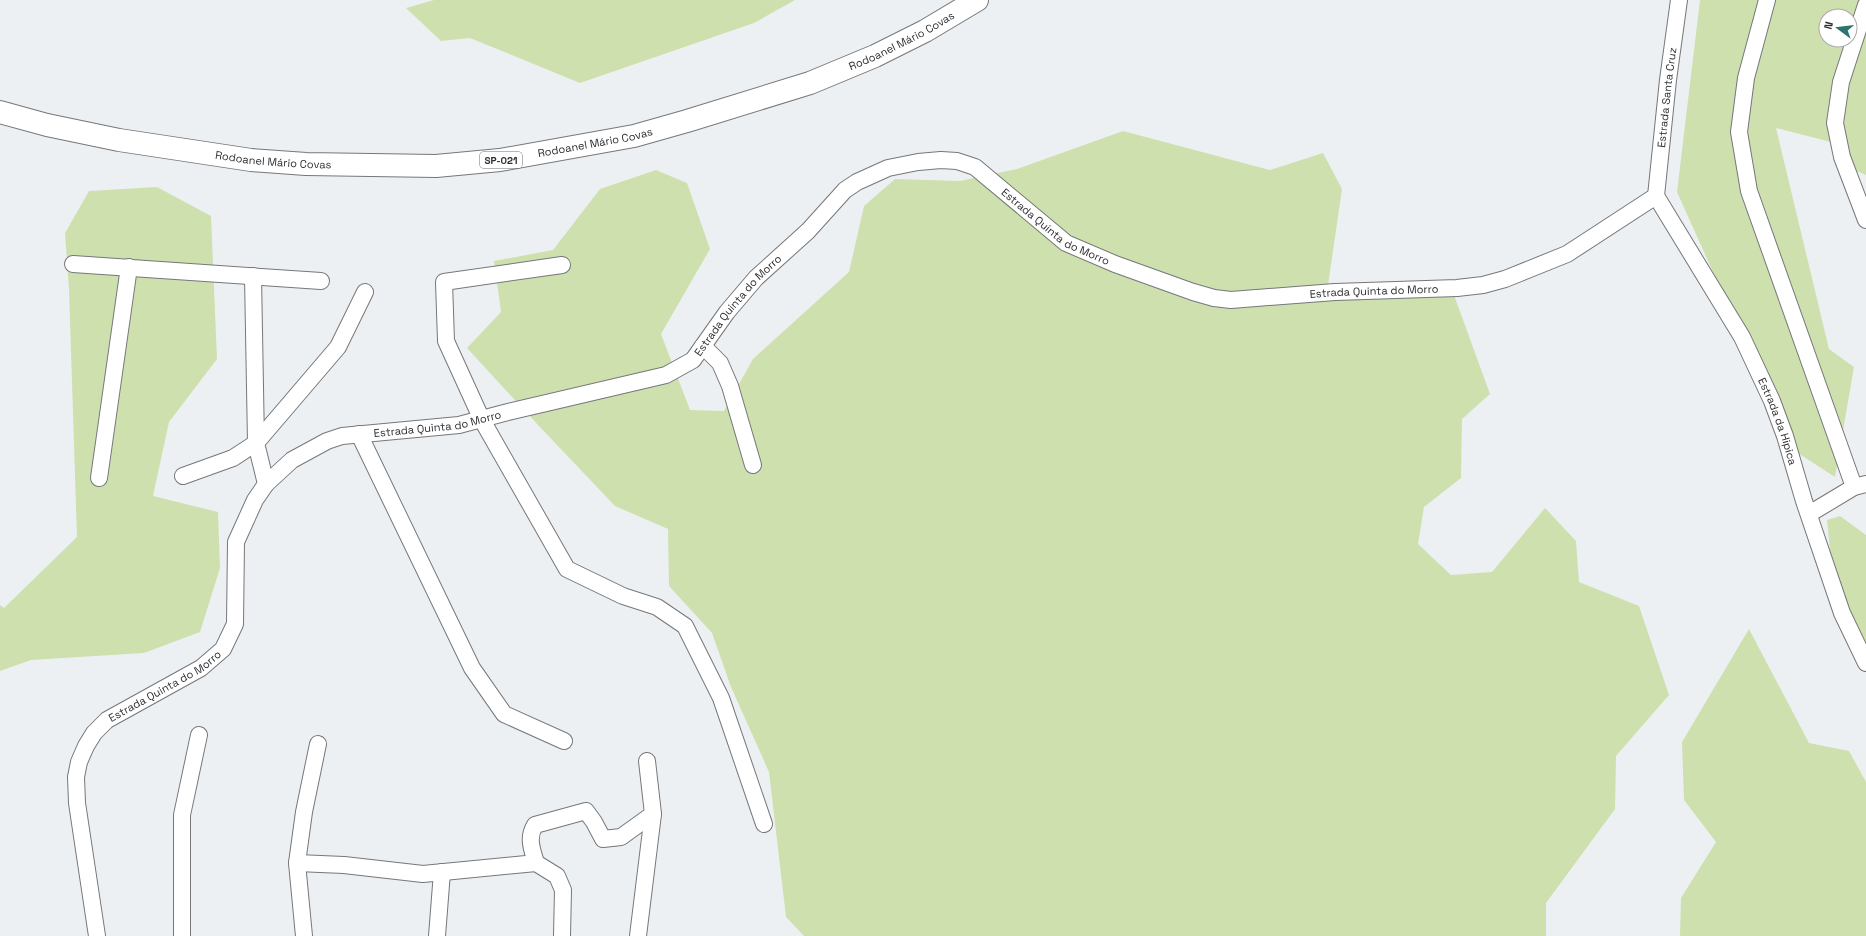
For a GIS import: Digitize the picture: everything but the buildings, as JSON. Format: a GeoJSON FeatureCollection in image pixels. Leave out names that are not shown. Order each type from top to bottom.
{"type":"FeatureCollection","features":[{"type":"Feature","properties":{"kind":"highway","name":"Rodoanel Mário Covas"},"geometry":{"type":"LineString","coordinates":[[0,112],[47,125],[118,140],[251,160],[306,164],[436,166],[500,160],[634,136],[687,122],[810,83],[882,53],[925,31],[978,0]]}},
{"type":"Feature","properties":{"kind":"street","name":"Estrada Santa Cruz"},"geometry":{"type":"LineString","coordinates":[[1656,196],[1678,0]]}},
{"type":"Feature","properties":{"kind":"street"},"geometry":{"type":"LineString","coordinates":[[1767,0],[1746,78],[1739,132],[1749,191],[1860,486],[1809,514]]}},
{"type":"Feature","properties":{"kind":"street"},"geometry":{"type":"LineString","coordinates":[[1866,5],[1841,82],[1835,123],[1842,157],[1866,220]]}},
{"type":"Feature","properties":{"kind":"street","name":"Estrada Quinta do Morro"},"geometry":{"type":"LineString","coordinates":[[97,936],[77,803],[76,777],[79,762],[94,733],[107,720],[201,668],[223,649],[230,638],[234,624],[236,542],[255,500],[266,484],[292,460],[327,441],[342,436],[434,429],[482,420],[508,412],[666,375],[692,360],[742,294],[808,231],[846,190],[857,182],[888,168],[918,162],[942,160],[957,161],[970,165],[1066,244],[1115,264],[1193,292],[1214,298],[1231,300],[1335,292],[1457,288],[1483,285],[1505,279],[1567,254],[1656,196]]}},
{"type":"Feature","properties":{"kind":"street","name":"Estrada da Hipica"},"geometry":{"type":"LineString","coordinates":[[1656,196],[1742,337],[1772,401],[1785,436],[1842,613],[1866,663]]}},
{"type":"Feature","properties":{"kind":"street"},"geometry":{"type":"LineString","coordinates":[[73,264],[321,281]]}},
{"type":"Feature","properties":{"kind":"street"},"geometry":{"type":"LineString","coordinates":[[562,264],[444,282],[446,341],[482,420],[567,569],[623,596],[657,607],[685,626],[721,698],[764,824]]}},
{"type":"Feature","properties":{"kind":"street"},"geometry":{"type":"LineString","coordinates":[[99,478],[129,267]]}},
{"type":"Feature","properties":{"kind":"street"},"geometry":{"type":"LineString","coordinates":[[253,276],[256,443],[266,484]]}},
{"type":"Feature","properties":{"kind":"street"},"geometry":{"type":"LineString","coordinates":[[183,476],[233,458],[256,443],[338,346],[365,292]]}},
{"type":"Feature","properties":{"kind":"street"},"geometry":{"type":"LineString","coordinates":[[703,346],[720,363],[730,386],[753,465]]}},
{"type":"Feature","properties":{"kind":"street"},"geometry":{"type":"LineString","coordinates":[[359,434],[472,668],[504,714],[564,741]]}},
{"type":"Feature","properties":{"kind":"street"},"geometry":{"type":"LineString","coordinates":[[182,936],[182,815],[200,735]]}},
{"type":"Feature","properties":{"kind":"street"},"geometry":{"type":"LineString","coordinates":[[304,936],[297,863],[304,812],[318,744]]}},
{"type":"Feature","properties":{"kind":"street"},"geometry":{"type":"LineString","coordinates":[[638,936],[653,814],[647,761]]}},
{"type":"Feature","properties":{"kind":"street"},"geometry":{"type":"LineString","coordinates":[[536,863],[530,845],[530,833],[535,825],[586,811],[603,839],[621,837],[653,814]]}},
{"type":"Feature","properties":{"kind":"street"},"geometry":{"type":"LineString","coordinates":[[297,863],[344,865],[422,874],[536,863],[557,876],[563,890],[562,936]]}},
{"type":"Feature","properties":{"kind":"street"},"geometry":{"type":"LineString","coordinates":[[437,936],[442,872]]}},
{"type":"Feature","properties":{"kind":"green space"},"geometry":{"type":"Polygon","coordinates":[[[434,0],[795,0],[754,23],[580,83],[470,38],[441,41],[406,8],[434,0]]]}},
{"type":"Feature","properties":{"kind":"green space"},"geometry":{"type":"Polygon","coordinates":[[[1700,0],[1866,0],[1866,175],[1847,167],[1835,143],[1776,128],[1829,349],[1854,367],[1835,477],[1793,450],[1677,192],[1700,0]]]}},
{"type":"Feature","properties":{"kind":"green space"},"geometry":{"type":"Polygon","coordinates":[[[1123,131],[1270,170],[1323,153],[1342,189],[1326,299],[1454,295],[1490,394],[1462,419],[1461,478],[1424,507],[1418,544],[1451,575],[1492,572],[1545,508],[1576,541],[1579,582],[1639,606],[1669,695],[1616,756],[1615,809],[1546,903],[1546,936],[804,936],[786,917],[769,772],[731,687],[712,633],[669,586],[668,529],[615,506],[467,348],[501,312],[494,261],[553,250],[600,189],[656,170],[687,183],[710,249],[661,334],[690,410],[724,411],[753,359],[849,272],[864,206],[895,179],[960,181],[1017,169],[1123,131]]]}},
{"type":"Feature","properties":{"kind":"green space"},"geometry":{"type":"Polygon","coordinates":[[[157,187],[211,216],[217,359],[169,422],[153,496],[218,512],[220,568],[200,632],[144,653],[31,660],[0,671],[0,605],[4,608],[77,537],[69,289],[65,233],[89,191],[157,187]]]}},
{"type":"Feature","properties":{"kind":"green space"},"geometry":{"type":"Polygon","coordinates":[[[1840,516],[1866,535],[1866,655],[1832,569],[1827,520],[1840,516]]]}},
{"type":"Feature","properties":{"kind":"green space"},"geometry":{"type":"Polygon","coordinates":[[[1749,629],[1809,743],[1849,751],[1866,782],[1866,936],[1680,936],[1681,898],[1716,842],[1684,800],[1682,742],[1749,629]]]}}]}
